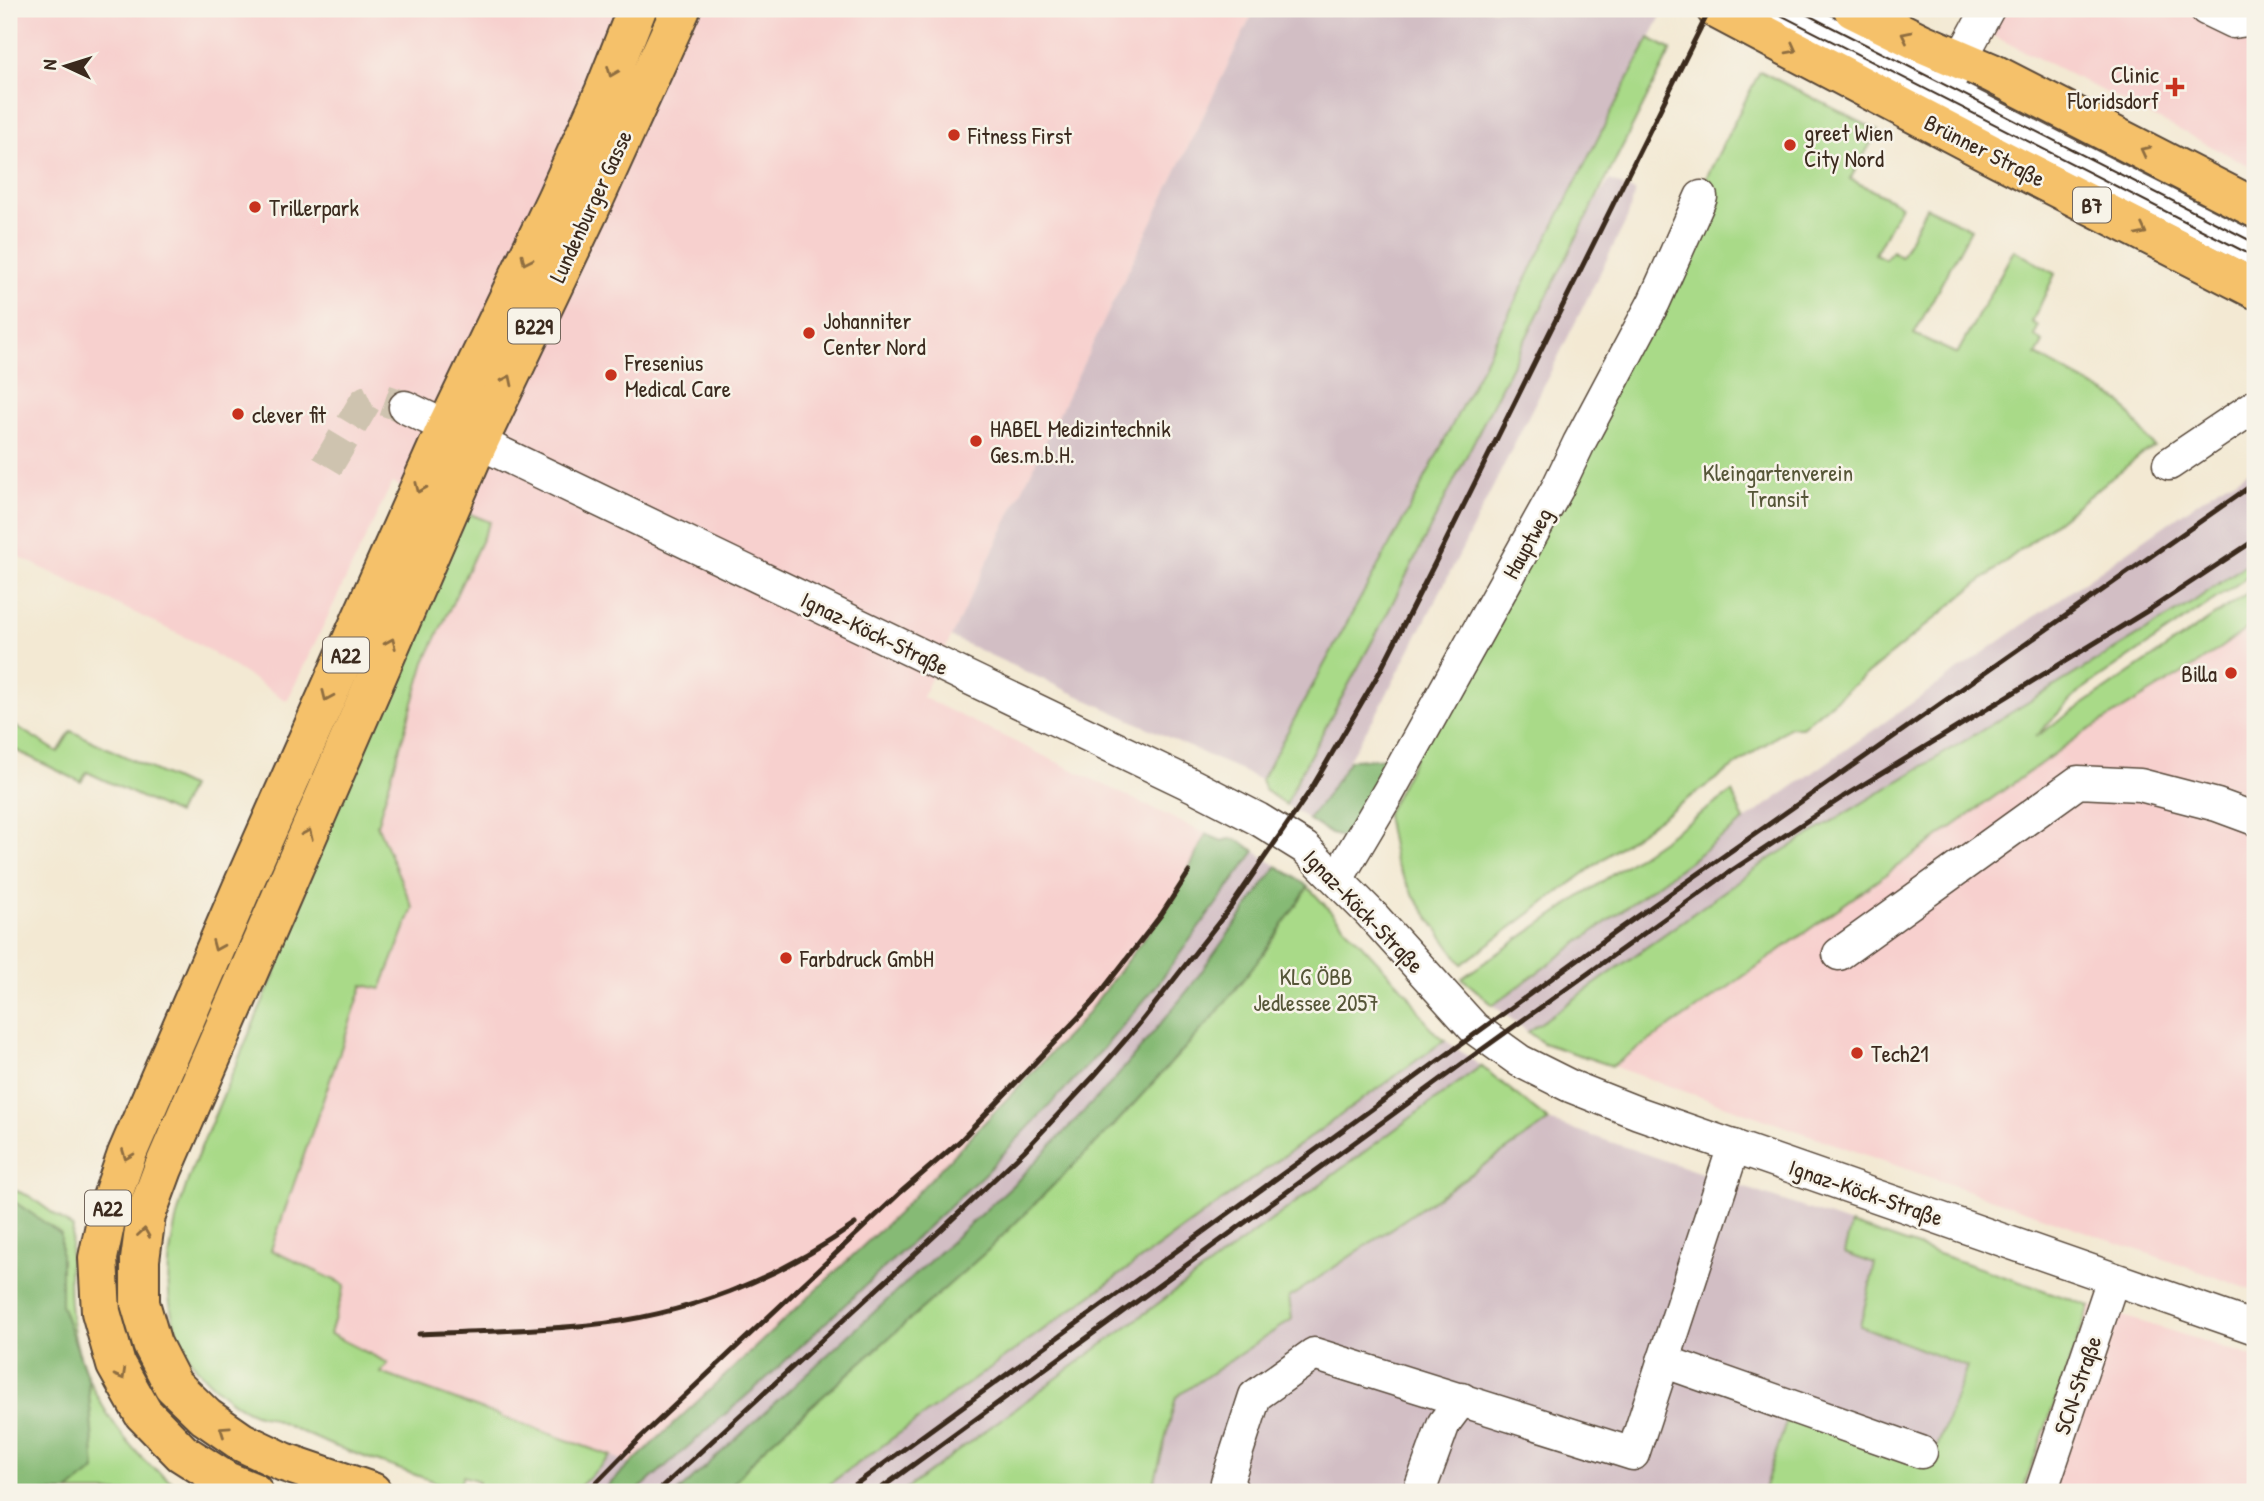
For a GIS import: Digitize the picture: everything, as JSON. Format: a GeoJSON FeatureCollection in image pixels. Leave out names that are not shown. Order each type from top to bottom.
{"type":"FeatureCollection","features":[{"type":"Feature","properties":{"kind":"main road","name":"Lundenburger Gasse"},"geometry":{"type":"LineString","coordinates":[[463,434],[556,199],[604,92],[637,9]]}},
{"type":"Feature","properties":{"kind":"main road","name":"Lundenburger Gasse"},"geometry":{"type":"LineString","coordinates":[[463,434],[589,211],[681,9]]}},
{"type":"Feature","properties":{"kind":"main road","name":"Brünner Straße"},"geometry":{"type":"LineString","coordinates":[[1716,9],[1945,90],[2031,92],[2255,208]]}},
{"type":"Feature","properties":{"kind":"main road","name":"Brünner Straße"},"geometry":{"type":"LineString","coordinates":[[1853,9],[1945,90],[2255,289]]}},
{"type":"Feature","properties":{"kind":"main road","name":"A22"},"geometry":{"type":"LineString","coordinates":[[253,1492],[226,1481],[182,1453],[143,1413],[116,1365],[101,1312],[98,1258],[108,1206],[127,1154],[244,883],[463,434]]}},
{"type":"Feature","properties":{"kind":"main road","name":"A22"},"geometry":{"type":"LineString","coordinates":[[372,1492],[284,1462],[242,1442],[206,1417],[173,1385],[152,1344],[140,1303],[140,1260],[146,1215],[163,1169],[463,434]]}},
{"type":"Feature","properties":{"kind":"street"},"geometry":{"type":"LineString","coordinates":[[1782,9],[2255,250]]}},
{"type":"Feature","properties":{"kind":"street"},"geometry":{"type":"LineString","coordinates":[[1945,90],[1988,9]]}},
{"type":"Feature","properties":{"kind":"street"},"geometry":{"type":"LineString","coordinates":[[2206,9],[2233,22],[2255,19]]}},
{"type":"Feature","properties":{"kind":"street","name":"Hauptweg"},"geometry":{"type":"LineString","coordinates":[[1337,879],[1388,793],[1557,489],[1654,302],[1701,197]]}},
{"type":"Feature","properties":{"kind":"street"},"geometry":{"type":"LineString","coordinates":[[2169,464],[2255,406]]}},
{"type":"Feature","properties":{"kind":"street","name":"Ignaz-Köck-Straße"},"geometry":{"type":"LineString","coordinates":[[405,407],[1258,819],[1305,848],[1371,914],[1474,1028],[1520,1061],[1582,1091],[1638,1113],[2255,1328]]}},
{"type":"Feature","properties":{"kind":"street"},"geometry":{"type":"LineString","coordinates":[[1839,954],[2078,782],[2140,785],[2217,805],[2255,819]]}},
{"type":"Feature","properties":{"kind":"street"},"geometry":{"type":"LineString","coordinates":[[1233,1492],[1227,1482],[1255,1395],[1314,1354],[1633,1454],[1734,1146]]}},
{"type":"Feature","properties":{"kind":"street","name":"SCN-Straße"},"geometry":{"type":"LineString","coordinates":[[2041,1492],[2113,1279]]}},
{"type":"Feature","properties":{"kind":"street"},"geometry":{"type":"LineString","coordinates":[[1663,1361],[1921,1452]]}},
{"type":"Feature","properties":{"kind":"street"},"geometry":{"type":"LineString","coordinates":[[1419,1492],[1444,1423],[1462,1399]]}},
{"type":"Feature","properties":{"kind":"shaded area"},"geometry":{"type":"Polygon","coordinates":[[[9,9],[1255,9],[922,697],[1206,834],[1175,897],[1082,1020],[897,1214],[630,1463],[380,1373],[388,1363],[330,1334],[345,1285],[271,1251],[363,984],[380,989],[413,908],[377,825],[425,662],[489,522],[392,483],[287,701],[197,643],[9,552],[9,9]]]}},
{"type":"Feature","properties":{"kind":"shaded area"},"geometry":{"type":"Polygon","coordinates":[[[1255,9],[1657,9],[1663,12],[1412,504],[1261,780],[951,637],[1255,9]]]}},
{"type":"Feature","properties":{"kind":"shaded area","name":"Clinic Floridsdorf"},"geometry":{"type":"Polygon","coordinates":[[[1941,9],[2255,9],[2255,168],[2250,166],[1941,9]]]}},
{"type":"Feature","properties":{"kind":"shaded area"},"geometry":{"type":"Polygon","coordinates":[[[1610,180],[1635,192],[1627,219],[1378,711],[1325,798],[1308,819],[1286,805],[1299,776],[1368,650],[1593,206],[1610,180]]]}},
{"type":"Feature","properties":{"kind":"shaded area"},"geometry":{"type":"Polygon","coordinates":[[[2255,466],[2255,558],[2193,602],[1765,862],[1528,1032],[1493,1005],[1744,821],[2225,483],[2236,480],[2255,466]]]}},
{"type":"Feature","properties":{"kind":"shaded area"},"geometry":{"type":"Polygon","coordinates":[[[2255,623],[2255,795],[2186,771],[2255,797],[2255,1291],[1612,1066],[1723,991],[2082,734],[2199,663],[2255,623]]]}},
{"type":"Feature","properties":{"kind":"shaded area"},"geometry":{"type":"Polygon","coordinates":[[[1255,851],[1277,866],[1189,989],[1115,1079],[1017,1181],[678,1492],[636,1492],[769,1376],[984,1174],[1103,1049],[1157,985],[1255,851]]]}},
{"type":"Feature","properties":{"kind":"shaded area"},"geometry":{"type":"Polygon","coordinates":[[[1445,1040],[1481,1066],[902,1492],[818,1492],[1445,1040]]]}},
{"type":"Feature","properties":{"kind":"shaded area"},"geometry":{"type":"Polygon","coordinates":[[[1549,1121],[1851,1224],[1844,1253],[1875,1264],[1860,1326],[1967,1367],[1931,1463],[1788,1417],[1763,1492],[1152,1492],[1175,1397],[1292,1319],[1289,1298],[1549,1121]]]}},
{"type":"Feature","properties":{"kind":"shaded area"},"geometry":{"type":"Polygon","coordinates":[[[2090,1306],[2255,1357],[2255,1492],[2022,1492],[2090,1306]]]}},
{"type":"Feature","properties":{"kind":"shaded area"},"geometry":{"type":"Polygon","coordinates":[[[611,1456],[630,1463],[601,1492],[574,1492],[611,1456]]]}},
{"type":"Feature","properties":{"kind":"green space"},"geometry":{"type":"Polygon","coordinates":[[[1649,38],[1671,50],[1386,616],[1286,805],[1265,790],[1261,780],[1412,504],[1649,38]]]}},
{"type":"Feature","properties":{"kind":"green space","name":"Kleingartenverein Transit"},"geometry":{"type":"Polygon","coordinates":[[[1760,71],[1878,131],[1850,179],[1901,205],[1875,254],[1885,259],[1892,251],[1901,257],[1926,207],[1971,229],[1914,334],[1957,354],[2014,250],[2055,274],[2032,322],[2038,326],[2035,336],[2043,342],[2036,355],[2120,401],[2154,447],[1977,584],[1802,727],[1790,727],[1633,837],[1462,964],[1415,898],[1395,862],[1386,815],[1760,71]]]}},
{"type":"Feature","properties":{"kind":"green space"},"geometry":{"type":"Polygon","coordinates":[[[465,512],[490,522],[425,662],[377,825],[413,908],[381,989],[363,985],[271,1250],[345,1285],[330,1334],[388,1363],[381,1373],[611,1456],[574,1492],[475,1492],[479,1481],[463,1476],[458,1490],[331,1445],[268,1417],[247,1411],[217,1389],[195,1365],[180,1339],[171,1312],[168,1282],[170,1253],[176,1222],[194,1164],[299,916],[308,871],[465,512]]]}},
{"type":"Feature","properties":{"kind":"green space"},"geometry":{"type":"Polygon","coordinates":[[[2255,558],[2255,572],[2080,691],[2035,737],[2255,588],[2255,623],[2199,663],[2082,734],[1723,991],[1612,1066],[1543,1043],[1528,1032],[1765,862],[2193,602],[2255,558]]]}},
{"type":"Feature","properties":{"kind":"green space"},"geometry":{"type":"Polygon","coordinates":[[[9,722],[58,752],[71,731],[190,787],[177,814],[87,772],[81,782],[9,747],[9,722]]]}},
{"type":"Feature","properties":{"kind":"green space"},"geometry":{"type":"Polygon","coordinates":[[[1399,758],[1349,839],[1331,834],[1308,819],[1350,760],[1399,758]]]}},
{"type":"Feature","properties":{"kind":"green space"},"geometry":{"type":"Polygon","coordinates":[[[1732,792],[1744,821],[1493,1005],[1462,978],[1732,792]]]}},
{"type":"Feature","properties":{"kind":"green space"},"geometry":{"type":"Polygon","coordinates":[[[1206,834],[1222,841],[1235,840],[1255,851],[1157,985],[1103,1049],[984,1174],[769,1376],[636,1492],[601,1492],[897,1214],[1082,1020],[1175,897],[1206,834]]]}},
{"type":"Feature","properties":{"kind":"green space"},"geometry":{"type":"Polygon","coordinates":[[[1277,866],[1308,887],[1263,954],[1214,1016],[1118,1121],[987,1251],[762,1450],[726,1492],[678,1492],[1017,1181],[1115,1079],[1189,989],[1277,866]]]}},
{"type":"Feature","properties":{"kind":"green space","name":"KLG ÖBB Jedlessee 2057"},"geometry":{"type":"Polygon","coordinates":[[[1308,887],[1407,993],[1431,1029],[1445,1040],[818,1492],[726,1492],[762,1450],[987,1251],[1118,1121],[1214,1016],[1263,954],[1308,887]]]}},
{"type":"Feature","properties":{"kind":"green space"},"geometry":{"type":"Polygon","coordinates":[[[1481,1066],[1549,1121],[1289,1298],[1292,1319],[1176,1397],[1152,1492],[902,1492],[1481,1066]]]}},
{"type":"Feature","properties":{"kind":"green space"},"geometry":{"type":"Polygon","coordinates":[[[9,1188],[29,1196],[73,1228],[70,1301],[72,1324],[84,1369],[107,1413],[139,1455],[187,1492],[9,1492],[9,1188]]]}},
{"type":"Feature","properties":{"kind":"green space"},"geometry":{"type":"Polygon","coordinates":[[[9,1198],[61,1234],[61,1304],[88,1379],[95,1470],[67,1492],[9,1492],[9,1198]]]}},
{"type":"Feature","properties":{"kind":"green space"},"geometry":{"type":"Polygon","coordinates":[[[1851,1224],[2090,1306],[2022,1492],[1763,1492],[1788,1417],[1931,1463],[1967,1367],[1860,1326],[1875,1264],[1844,1253],[1851,1224]]]}},
{"type":"Feature","properties":{"kind":"tunnel"},"geometry":{"type":"LineString","coordinates":[[327,466],[365,402],[376,397],[405,407]]}},
{"type":"Feature","properties":{"kind":"tram line"},"geometry":{"type":"LineString","coordinates":[[1769,9],[2255,257]]}},
{"type":"Feature","properties":{"kind":"tram line"},"geometry":{"type":"LineString","coordinates":[[1796,9],[2255,243]]}},
{"type":"Feature","properties":{"kind":"railway"},"geometry":{"type":"LineString","coordinates":[[657,1492],[1024,1151],[1140,1023],[1230,908],[1310,791],[1379,673],[1710,9]]}},
{"type":"Feature","properties":{"kind":"railway"},"geometry":{"type":"LineString","coordinates":[[845,1492],[1614,933],[2255,483]]}},
{"type":"Feature","properties":{"kind":"railway"},"geometry":{"type":"LineString","coordinates":[[876,1492],[1731,871],[1843,797],[2152,608],[2255,540]]}},
{"type":"Feature","properties":{"kind":"railway"},"geometry":{"type":"LineString","coordinates":[[587,1492],[641,1437],[901,1192],[960,1141],[1093,1002],[1161,915],[1189,872]]}},
{"type":"Feature","properties":{"kind":"railway"},"geometry":{"type":"LineString","coordinates":[[419,1334],[568,1327],[660,1313],[695,1304],[762,1278],[795,1262],[855,1224]]}},
{"type":"Feature","properties":{"kind":"place","name":"Clinic Floridsdorf"},"geometry":{"type":"Point","coordinates":[2175,87]}},
{"type":"Feature","properties":{"kind":"place","name":"Fitness First"},"geometry":{"type":"Point","coordinates":[954,135]}},
{"type":"Feature","properties":{"kind":"place","name":"greet Wien City Nord"},"geometry":{"type":"Point","coordinates":[1790,145]}},
{"type":"Feature","properties":{"kind":"place","name":"Trillerpark"},"geometry":{"type":"Point","coordinates":[255,207]}},
{"type":"Feature","properties":{"kind":"place","name":"Johanniter Center Nord"},"geometry":{"type":"Point","coordinates":[809,333]}},
{"type":"Feature","properties":{"kind":"place","name":"Fresenius Medical Care"},"geometry":{"type":"Point","coordinates":[611,375]}},
{"type":"Feature","properties":{"kind":"place","name":"clever fit"},"geometry":{"type":"Point","coordinates":[238,414]}},
{"type":"Feature","properties":{"kind":"place","name":"HABEL Medizintechnik Ges.m.b.H."},"geometry":{"type":"Point","coordinates":[976,441]}},
{"type":"Feature","properties":{"kind":"place","name":"Billa"},"geometry":{"type":"Point","coordinates":[2231,673]}},
{"type":"Feature","properties":{"kind":"place","name":"Farbdruck GmbH"},"geometry":{"type":"Point","coordinates":[786,958]}},
{"type":"Feature","properties":{"kind":"place","name":"Tech21"},"geometry":{"type":"Point","coordinates":[1857,1053]}}]}
